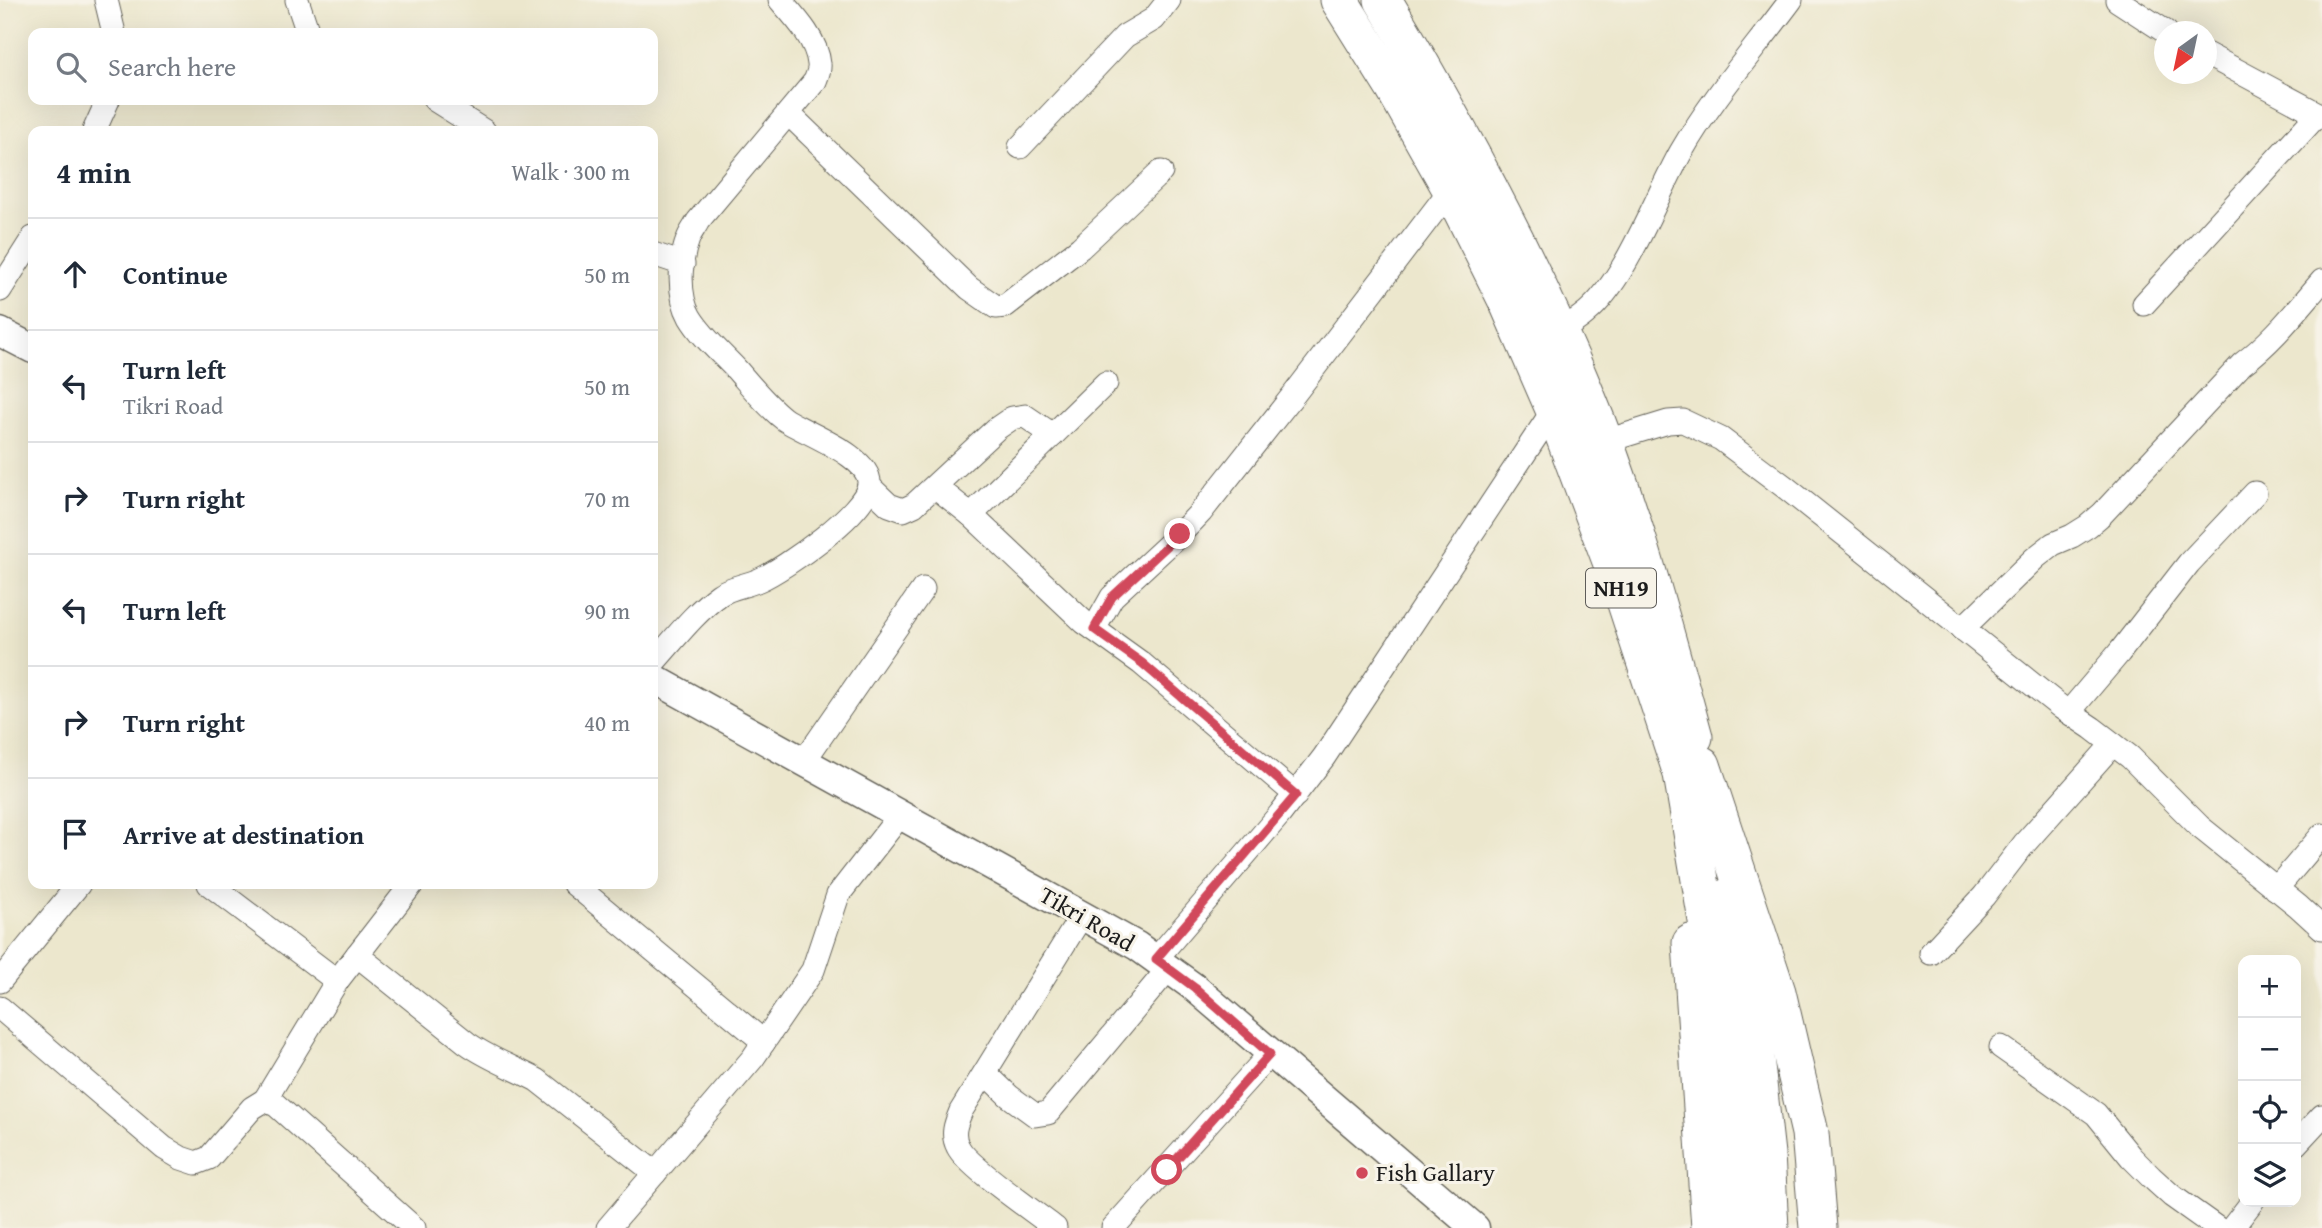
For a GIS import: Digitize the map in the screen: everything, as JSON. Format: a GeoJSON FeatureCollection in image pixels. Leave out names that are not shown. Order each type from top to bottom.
{"type":"FeatureCollection","features":[{"type":"Feature","properties":{"kind":"highway","name":"NH19"},"geometry":{"type":"LineString","coordinates":[[1339,0],[1394,88],[1451,189],[1508,303],[1554,409],[1692,769],[1729,1050],[1744,1228]]}},
{"type":"Feature","properties":{"kind":"highway","name":"NH19"},"geometry":{"type":"LineString","coordinates":[[1383,0],[1486,180],[1559,331],[1625,501],[1650,579],[1692,769],[1748,995],[1766,1154],[1770,1228]]}},
{"type":"Feature","properties":{"kind":"highway"},"geometry":{"type":"LineString","coordinates":[[1692,769],[1694,1009],[1710,1228]]}},
{"type":"Feature","properties":{"kind":"highway"},"geometry":{"type":"LineString","coordinates":[[1692,769],[1777,992],[1810,1133],[1818,1228]]}},
{"type":"Feature","properties":{"kind":"street"},"geometry":{"type":"LineString","coordinates":[[106,0],[113,28]]}},
{"type":"Feature","properties":{"kind":"street"},"geometry":{"type":"LineString","coordinates":[[297,0],[306,28]]}},
{"type":"Feature","properties":{"kind":"street"},"geometry":{"type":"LineString","coordinates":[[779,0],[811,40],[820,67],[815,81],[698,221],[688,239],[683,264],[684,304],[691,319],[782,418],[841,449],[867,473],[869,485],[889,505],[902,510],[914,505],[936,487],[996,429],[1012,418],[1025,416],[1053,435]]}},
{"type":"Feature","properties":{"kind":"street"},"geometry":{"type":"LineString","coordinates":[[1020,147],[1125,36],[1154,19],[1169,0]]}},
{"type":"Feature","properties":{"kind":"street"},"geometry":{"type":"LineString","coordinates":[[1559,331],[1587,313],[1609,287],[1688,141],[1717,97],[1791,0]]}},
{"type":"Feature","properties":{"kind":"street"},"geometry":{"type":"LineString","coordinates":[[2117,0],[2154,24]]}},
{"type":"Feature","properties":{"kind":"street"},"geometry":{"type":"LineString","coordinates":[[2144,304],[2320,115],[2217,59]]}},
{"type":"Feature","properties":{"kind":"street"},"geometry":{"type":"LineString","coordinates":[[96,126],[106,105]]}},
{"type":"Feature","properties":{"kind":"street"},"geometry":{"type":"LineString","coordinates":[[443,105],[476,126]]}},
{"type":"Feature","properties":{"kind":"street"},"geometry":{"type":"LineString","coordinates":[[789,114],[969,288],[996,307],[1005,306],[1057,267],[1161,172]]}},
{"type":"Feature","properties":{"kind":"street"},"geometry":{"type":"LineString","coordinates":[[1094,629],[1112,597],[1201,512],[1451,189]]}},
{"type":"Feature","properties":{"kind":"street"},"geometry":{"type":"LineString","coordinates":[[0,290],[28,246]]}},
{"type":"Feature","properties":{"kind":"street"},"geometry":{"type":"LineString","coordinates":[[658,256],[683,264]]}},
{"type":"Feature","properties":{"kind":"street"},"geometry":{"type":"LineString","coordinates":[[1962,629],[2035,558],[2053,544],[2088,526],[2102,514],[2242,364],[2262,350],[2322,282]]}},
{"type":"Feature","properties":{"kind":"street"},"geometry":{"type":"LineString","coordinates":[[0,332],[28,346]]}},
{"type":"Feature","properties":{"kind":"street"},"geometry":{"type":"LineString","coordinates":[[971,515],[1106,383]]}},
{"type":"Feature","properties":{"kind":"street"},"geometry":{"type":"LineString","coordinates":[[985,1073],[1009,1096],[1035,1115],[1048,1113],[1324,757],[1554,409]]}},
{"type":"Feature","properties":{"kind":"street"},"geometry":{"type":"LineString","coordinates":[[1603,442],[1668,422],[1683,421],[1702,428],[1744,455],[1962,629],[2130,757],[2200,827],[2322,928]]}},
{"type":"Feature","properties":{"kind":"street"},"geometry":{"type":"LineString","coordinates":[[658,658],[708,603],[723,592],[758,581],[777,571],[834,531],[858,503],[869,485]]}},
{"type":"Feature","properties":{"kind":"street"},"geometry":{"type":"LineString","coordinates":[[936,487],[971,515],[1063,603],[1142,663],[1296,795]]}},
{"type":"Feature","properties":{"kind":"street"},"geometry":{"type":"LineString","coordinates":[[2069,712],[2119,653],[2180,573],[2255,492]]}},
{"type":"Feature","properties":{"kind":"street"},"geometry":{"type":"LineString","coordinates":[[804,761],[923,589]]}},
{"type":"Feature","properties":{"kind":"street","name":"Tikri Road"},"geometry":{"type":"LineString","coordinates":[[658,681],[1082,915],[1162,964],[1195,988],[1475,1228]]}},
{"type":"Feature","properties":{"kind":"street"},"geometry":{"type":"LineString","coordinates":[[1931,953],[1984,896],[2024,844],[2113,744]]}},
{"type":"Feature","properties":{"kind":"street"},"geometry":{"type":"LineString","coordinates":[[608,1228],[753,1058],[813,970],[838,895],[901,814]]}},
{"type":"Feature","properties":{"kind":"street"},"geometry":{"type":"LineString","coordinates":[[2276,889],[2322,835]]}},
{"type":"Feature","properties":{"kind":"street"},"geometry":{"type":"LineString","coordinates":[[0,981],[75,889]]}},
{"type":"Feature","properties":{"kind":"street"},"geometry":{"type":"LineString","coordinates":[[216,889],[337,981]]}},
{"type":"Feature","properties":{"kind":"street"},"geometry":{"type":"LineString","coordinates":[[0,1008],[164,1148],[196,1163],[209,1158],[252,1108],[265,1100],[337,981],[408,889]]}},
{"type":"Feature","properties":{"kind":"street"},"geometry":{"type":"LineString","coordinates":[[580,889],[764,1042]]}},
{"type":"Feature","properties":{"kind":"street"},"geometry":{"type":"LineString","coordinates":[[1055,1228],[970,1162],[958,1148],[953,1130],[961,1111],[1082,915]]}},
{"type":"Feature","properties":{"kind":"street"},"geometry":{"type":"LineString","coordinates":[[357,955],[484,1056],[537,1080],[655,1173]]}},
{"type":"Feature","properties":{"kind":"street"},"geometry":{"type":"LineString","coordinates":[[2001,1046],[2096,1114],[2151,1177],[2172,1196],[2217,1228]]}},
{"type":"Feature","properties":{"kind":"street"},"geometry":{"type":"LineString","coordinates":[[1114,1228],[1270,1054]]}},
{"type":"Feature","properties":{"kind":"street"},"geometry":{"type":"LineString","coordinates":[[265,1100],[276,1105],[414,1228]]}},
{"type":"Feature","properties":{"kind":"street"},"geometry":{"type":"LineString","coordinates":[[2301,1138],[2322,1115]]}},
{"type":"Feature","properties":{"kind":"street"},"geometry":{"type":"LineString","coordinates":[[2232,1228],[2248,1207]]}},
{"type":"Feature","properties":{"kind":"place","name":"Fish Gallary"},"geometry":{"type":"Point","coordinates":[1362,1173]}},
{"type":"Feature","properties":{"kind":"route"},"geometry":{"type":"LineString","coordinates":[[1167,1170],[1270,1054],[1195,988],[1156,959],[1296,795],[1142,663],[1094,629],[1112,597],[1180,534]]}}]}
